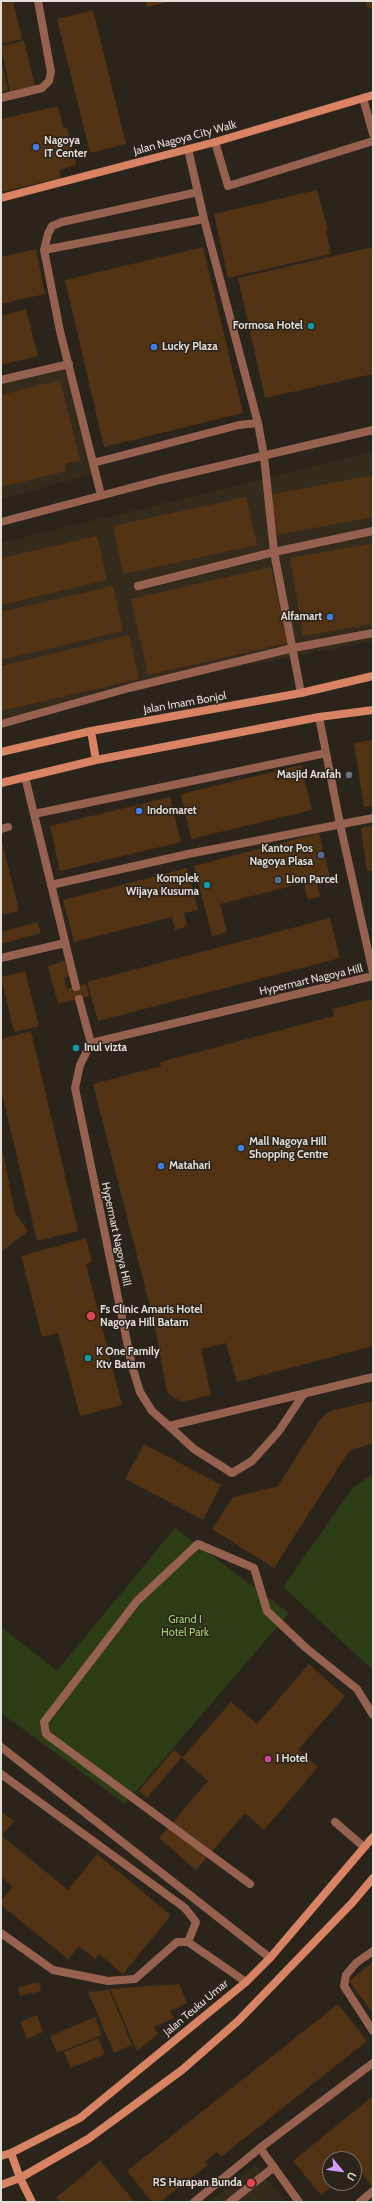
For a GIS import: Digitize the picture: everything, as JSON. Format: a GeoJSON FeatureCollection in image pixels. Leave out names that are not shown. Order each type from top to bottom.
{"type":"FeatureCollection","features":[{"type":"Feature","properties":{"kind":"main road","name":"Jalan Nagoya City Walk"},"geometry":{"type":"LineString","coordinates":[[1,198],[215,142],[373,95]]}},
{"type":"Feature","properties":{"kind":"main road","name":"Jalan Imam Bonjol"},"geometry":{"type":"LineString","coordinates":[[1,752],[90,731],[301,693],[373,676]]}},
{"type":"Feature","properties":{"kind":"main road"},"geometry":{"type":"LineString","coordinates":[[1,783],[96,760],[319,716],[373,710]]}},
{"type":"Feature","properties":{"kind":"main road"},"geometry":{"type":"LineString","coordinates":[[90,731],[96,760]]}},
{"type":"Feature","properties":{"kind":"main road","name":"Jalan Teuku Umar"},"geometry":{"type":"LineString","coordinates":[[1,2156],[11,2153],[80,2118],[246,1982],[270,1958],[373,1837]]}},
{"type":"Feature","properties":{"kind":"main road"},"geometry":{"type":"LineString","coordinates":[[1,2186],[20,2178],[88,2139],[182,2070],[238,2021],[352,1903],[373,1878]]}},
{"type":"Feature","properties":{"kind":"main road"},"geometry":{"type":"LineString","coordinates":[[11,2153],[20,2178],[32,2202]]}},
{"type":"Feature","properties":{"kind":"street"},"geometry":{"type":"LineString","coordinates":[[1,98],[42,88],[49,81],[51,72],[38,1]]}},
{"type":"Feature","properties":{"kind":"street"},"geometry":{"type":"LineString","coordinates":[[363,98],[373,134]]}},
{"type":"Feature","properties":{"kind":"street"},"geometry":{"type":"LineString","coordinates":[[215,142],[228,186],[373,140]]}},
{"type":"Feature","properties":{"kind":"street"},"geometry":{"type":"LineString","coordinates":[[188,149],[204,219],[258,423],[264,456],[274,552],[301,693]]}},
{"type":"Feature","properties":{"kind":"street"},"geometry":{"type":"LineString","coordinates":[[101,495],[60,331],[44,250],[48,234],[52,226],[62,222],[198,192]]}},
{"type":"Feature","properties":{"kind":"street"},"geometry":{"type":"LineString","coordinates":[[44,250],[204,219]]}},
{"type":"Feature","properties":{"kind":"street"},"geometry":{"type":"LineString","coordinates":[[1,380],[69,364]]}},
{"type":"Feature","properties":{"kind":"street"},"geometry":{"type":"LineString","coordinates":[[93,463],[239,425],[258,423]]}},
{"type":"Feature","properties":{"kind":"street"},"geometry":{"type":"LineString","coordinates":[[1,522],[101,495],[373,430]]}},
{"type":"Feature","properties":{"kind":"street"},"geometry":{"type":"LineString","coordinates":[[138,586],[274,552],[373,532]]}},
{"type":"Feature","properties":{"kind":"street"},"geometry":{"type":"LineString","coordinates":[[1,724],[129,688],[293,648],[373,633]]}},
{"type":"Feature","properties":{"kind":"street","name":"Hypermart Nagoya Hill"},"geometry":{"type":"LineString","coordinates":[[319,716],[340,824],[373,973]]}},
{"type":"Feature","properties":{"kind":"street"},"geometry":{"type":"LineString","coordinates":[[34,814],[326,752]]}},
{"type":"Feature","properties":{"kind":"street"},"geometry":{"type":"LineString","coordinates":[[25,777],[76,987]]}},
{"type":"Feature","properties":{"kind":"street"},"geometry":{"type":"LineString","coordinates":[[51,885],[188,854],[373,818]]}},
{"type":"Feature","properties":{"kind":"street"},"geometry":{"type":"LineString","coordinates":[[1,958],[65,943]]}},
{"type":"Feature","properties":{"kind":"street","name":"Hypermart Nagoya Hill"},"geometry":{"type":"LineString","coordinates":[[303,1395],[279,1432],[252,1461],[232,1473],[194,1449],[152,1411],[140,1392],[132,1366],[76,1088],[80,1065],[92,1043],[373,976]]}},
{"type":"Feature","properties":{"kind":"street"},"geometry":{"type":"LineString","coordinates":[[79,999],[92,1043]]}},
{"type":"Feature","properties":{"kind":"street"},"geometry":{"type":"LineString","coordinates":[[169,1426],[373,1377]]}},
{"type":"Feature","properties":{"kind":"street"},"geometry":{"type":"LineString","coordinates":[[250,1884],[46,1734],[44,1722],[138,1601],[198,1544],[254,1568],[267,1611],[306,1648],[357,1689],[373,1715]]}},
{"type":"Feature","properties":{"kind":"street"},"geometry":{"type":"LineString","coordinates":[[1,1747],[270,1958]]}},
{"type":"Feature","properties":{"kind":"street"},"geometry":{"type":"LineString","coordinates":[[1,1774],[185,1908],[196,1922],[188,1942]]}},
{"type":"Feature","properties":{"kind":"street"},"geometry":{"type":"LineString","coordinates":[[335,1822],[364,1847]]}},
{"type":"Feature","properties":{"kind":"street"},"geometry":{"type":"LineString","coordinates":[[1,1933],[53,1970],[108,1980],[134,1979],[178,1942],[188,1942],[246,1982]]}},
{"type":"Feature","properties":{"kind":"street"},"geometry":{"type":"LineString","coordinates":[[373,1951],[356,1963],[346,1975],[344,1986],[373,2031]]}},
{"type":"Feature","properties":{"kind":"street"},"geometry":{"type":"LineString","coordinates":[[194,2202],[260,2148],[373,2063]]}},
{"type":"Feature","properties":{"kind":"street"},"geometry":{"type":"LineString","coordinates":[[260,2148],[299,2202]]}},
{"type":"Feature","properties":{"kind":"street"},"geometry":{"type":"LineString","coordinates":[[230,2202],[274,2167]]}},
{"type":"Feature","properties":{"kind":"street"},"geometry":{"type":"LineString","coordinates":[[360,2202],[373,2191]]}},
{"type":"Feature","properties":{"kind":"shaded area"},"geometry":{"type":"Polygon","coordinates":[[[65,361],[94,474],[1,499],[1,378],[65,361]]]}},
{"type":"Feature","properties":{"kind":"shaded area"},"geometry":{"type":"Polygon","coordinates":[[[373,452],[373,641],[220,671],[1,720],[1,543],[373,452]]]}},
{"type":"Feature","properties":{"kind":"shaded area","name":"RS Harapan Bunda"},"geometry":{"type":"Polygon","coordinates":[[[255,2165],[286,2202],[209,2202],[255,2165]]]}},
{"type":"Feature","properties":{"kind":"green space"},"geometry":{"type":"Polygon","coordinates":[[[373,1474],[373,1670],[283,1587],[353,1487],[373,1474]]]}},
{"type":"Feature","properties":{"kind":"green space","name":"Grand I Hotel Park"},"geometry":{"type":"Polygon","coordinates":[[[175,1528],[289,1613],[125,1804],[1,1713],[1,1627],[57,1671],[175,1528]]]}},
{"type":"Feature","properties":{"kind":"building"},"geometry":{"type":"Polygon","coordinates":[[[13,1],[22,39],[1,44],[1,3],[13,1]]]}},
{"type":"Feature","properties":{"kind":"building"},"geometry":{"type":"Polygon","coordinates":[[[145,1],[168,1],[168,2],[147,7],[145,1]]]}},
{"type":"Feature","properties":{"kind":"building"},"geometry":{"type":"Polygon","coordinates":[[[365,1],[373,1],[373,7],[368,9],[365,1]]]}},
{"type":"Feature","properties":{"kind":"building"},"geometry":{"type":"Polygon","coordinates":[[[93,10],[126,144],[90,153],[57,19],[93,10]]]}},
{"type":"Feature","properties":{"kind":"building"},"geometry":{"type":"Polygon","coordinates":[[[24,41],[35,86],[10,92],[1,46],[24,41]]]}},
{"type":"Feature","properties":{"kind":"building"},"geometry":{"type":"Polygon","coordinates":[[[2,63],[8,90],[1,92],[1,64],[2,63]]]}},
{"type":"Feature","properties":{"kind":"building","name":"Nagoya IT Center"},"geometry":{"type":"Polygon","coordinates":[[[58,106],[63,128],[67,127],[76,165],[59,170],[61,178],[1,192],[1,119],[58,106]]]}},
{"type":"Feature","properties":{"kind":"building"},"geometry":{"type":"Polygon","coordinates":[[[317,190],[328,230],[326,231],[331,254],[228,278],[214,214],[317,190]]]}},
{"type":"Feature","properties":{"kind":"building","name":"Lucky Plaza"},"geometry":{"type":"Polygon","coordinates":[[[203,247],[243,413],[104,447],[65,280],[203,247]]]}},
{"type":"Feature","properties":{"kind":"building","name":"Formosa Hotel"},"geometry":{"type":"Polygon","coordinates":[[[373,247],[373,374],[265,398],[238,278],[373,247]]]}},
{"type":"Feature","properties":{"kind":"building"},"geometry":{"type":"Polygon","coordinates":[[[36,249],[45,294],[1,304],[1,257],[36,249]]]}},
{"type":"Feature","properties":{"kind":"building"},"geometry":{"type":"Polygon","coordinates":[[[26,309],[38,356],[1,365],[1,316],[26,309]]]}},
{"type":"Feature","properties":{"kind":"building"},"geometry":{"type":"Polygon","coordinates":[[[60,380],[80,460],[65,464],[66,471],[1,487],[1,395],[60,380]]]}},
{"type":"Feature","properties":{"kind":"building"},"geometry":{"type":"Polygon","coordinates":[[[373,475],[373,517],[277,535],[270,495],[373,475]]]}},
{"type":"Feature","properties":{"kind":"building"},"geometry":{"type":"Polygon","coordinates":[[[246,497],[257,545],[123,574],[113,526],[246,497]]]}},
{"type":"Feature","properties":{"kind":"building"},"geometry":{"type":"Polygon","coordinates":[[[97,536],[107,580],[1,605],[1,558],[97,536]]]}},
{"type":"Feature","properties":{"kind":"building"},"geometry":{"type":"Polygon","coordinates":[[[373,543],[373,624],[303,636],[290,558],[373,543]]]}},
{"type":"Feature","properties":{"kind":"building"},"geometry":{"type":"Polygon","coordinates":[[[271,567],[288,643],[148,675],[131,599],[271,567]]]}},
{"type":"Feature","properties":{"kind":"building"},"geometry":{"type":"Polygon","coordinates":[[[113,586],[123,631],[1,660],[1,612],[113,586]]]}},
{"type":"Feature","properties":{"kind":"building"},"geometry":{"type":"Polygon","coordinates":[[[129,635],[139,679],[1,711],[1,666],[129,635]]]}},
{"type":"Feature","properties":{"kind":"building"},"geometry":{"type":"Polygon","coordinates":[[[373,740],[373,806],[364,807],[354,743],[373,740]]]}},
{"type":"Feature","properties":{"kind":"building"},"geometry":{"type":"Polygon","coordinates":[[[301,765],[312,810],[191,839],[181,794],[301,765]]]}},
{"type":"Feature","properties":{"kind":"building"},"geometry":{"type":"Polygon","coordinates":[[[170,797],[181,842],[60,871],[50,826],[170,797]]]}},
{"type":"Feature","properties":{"kind":"building"},"geometry":{"type":"Polygon","coordinates":[[[373,826],[373,870],[367,871],[361,828],[373,826]]]}},
{"type":"Feature","properties":{"kind":"building"},"geometry":{"type":"Polygon","coordinates":[[[319,833],[330,876],[316,879],[320,897],[308,900],[304,883],[220,904],[227,932],[212,936],[194,866],[319,833]]]}},
{"type":"Feature","properties":{"kind":"building"},"geometry":{"type":"Polygon","coordinates":[[[2,842],[19,911],[1,915],[1,843],[2,842]]]}},
{"type":"Feature","properties":{"kind":"building"},"geometry":{"type":"Polygon","coordinates":[[[187,868],[198,910],[184,913],[187,926],[175,930],[172,917],[74,942],[63,900],[187,868]]]}},
{"type":"Feature","properties":{"kind":"building"},"geometry":{"type":"Polygon","coordinates":[[[330,918],[340,958],[98,1021],[87,982],[330,918]]]}},
{"type":"Feature","properties":{"kind":"building"},"geometry":{"type":"Polygon","coordinates":[[[37,922],[41,933],[1,944],[1,932],[37,922]]]}},
{"type":"Feature","properties":{"kind":"building"},"geometry":{"type":"Polygon","coordinates":[[[67,960],[71,976],[64,978],[67,989],[86,984],[89,996],[58,1004],[48,966],[67,960]]]}},
{"type":"Feature","properties":{"kind":"building"},"geometry":{"type":"Polygon","coordinates":[[[25,971],[39,1026],[14,1032],[1,977],[25,971]]]}},
{"type":"Feature","properties":{"kind":"building","name":"Mall Nagoya Hill Shopping Centre"},"geometry":{"type":"Polygon","coordinates":[[[373,999],[373,1346],[237,1382],[226,1343],[201,1349],[211,1395],[182,1402],[167,1393],[155,1326],[93,1084],[161,1066],[160,1062],[334,1016],[332,1009],[373,999]]]}},
{"type":"Feature","properties":{"kind":"building"},"geometry":{"type":"Polygon","coordinates":[[[31,1031],[78,1231],[37,1241],[1,1090],[1,1039],[31,1031]]]}},
{"type":"Feature","properties":{"kind":"building"},"geometry":{"type":"Polygon","coordinates":[[[2,1148],[15,1213],[28,1231],[1,1252],[2,1148]]]}},
{"type":"Feature","properties":{"kind":"building"},"geometry":{"type":"Polygon","coordinates":[[[86,1238],[92,1262],[86,1264],[122,1405],[80,1416],[58,1333],[42,1337],[21,1256],[86,1238]]]}},
{"type":"Feature","properties":{"kind":"building"},"geometry":{"type":"Polygon","coordinates":[[[373,1401],[373,1443],[349,1451],[274,1568],[212,1529],[233,1497],[278,1486],[319,1421],[326,1414],[334,1410],[373,1401]]]}},
{"type":"Feature","properties":{"kind":"building"},"geometry":{"type":"Polygon","coordinates":[[[144,1444],[221,1485],[203,1520],[125,1479],[144,1444]]]}},
{"type":"Feature","properties":{"kind":"building","name":"I Hotel"},"geometry":{"type":"Polygon","coordinates":[[[309,1664],[345,1696],[298,1750],[318,1767],[264,1830],[245,1813],[196,1870],[159,1838],[208,1781],[182,1758],[231,1702],[257,1724],[309,1664]]]}},
{"type":"Feature","properties":{"kind":"building"},"geometry":{"type":"Polygon","coordinates":[[[174,1750],[182,1757],[147,1798],[139,1791],[174,1750]]]}},
{"type":"Feature","properties":{"kind":"building"},"geometry":{"type":"Polygon","coordinates":[[[1,1811],[14,1821],[2,1836],[68,1890],[97,1854],[171,1915],[123,1974],[99,1954],[95,1959],[79,1946],[68,1959],[1,1905],[1,1901],[13,1887],[1,1877],[1,1811]]]}},
{"type":"Feature","properties":{"kind":"building"},"geometry":{"type":"Polygon","coordinates":[[[373,1962],[373,2013],[349,1981],[373,1962]]]}},
{"type":"Feature","properties":{"kind":"building"},"geometry":{"type":"Polygon","coordinates":[[[39,1982],[41,1991],[20,1996],[18,1987],[39,1982]]]}},
{"type":"Feature","properties":{"kind":"building"},"geometry":{"type":"Polygon","coordinates":[[[179,1984],[187,2003],[170,2011],[174,2018],[154,2027],[158,2034],[137,2051],[110,1989],[179,1984]]]}},
{"type":"Feature","properties":{"kind":"building"},"geometry":{"type":"Polygon","coordinates":[[[109,1990],[132,2045],[114,2053],[88,1992],[109,1990]]]}},
{"type":"Feature","properties":{"kind":"building"},"geometry":{"type":"Polygon","coordinates":[[[338,2004],[367,2041],[221,2157],[217,2152],[205,2161],[208,2165],[160,2202],[152,2202],[127,2171],[338,2004]]]}},
{"type":"Feature","properties":{"kind":"building"},"geometry":{"type":"Polygon","coordinates":[[[37,2015],[43,2032],[27,2039],[20,2022],[37,2015]]]}},
{"type":"Feature","properties":{"kind":"building"},"geometry":{"type":"Polygon","coordinates":[[[95,2017],[102,2035],[57,2053],[50,2036],[95,2017]]]}},
{"type":"Feature","properties":{"kind":"building"},"geometry":{"type":"Polygon","coordinates":[[[98,2038],[105,2054],[71,2068],[64,2052],[98,2038]]]}},
{"type":"Feature","properties":{"kind":"building"},"geometry":{"type":"Polygon","coordinates":[[[373,2096],[373,2188],[362,2174],[362,2151],[322,2151],[322,2191],[326,2191],[321,2195],[293,2161],[373,2096]]]}},
{"type":"Feature","properties":{"kind":"building"},"geometry":{"type":"Polygon","coordinates":[[[100,2161],[135,2202],[60,2202],[56,2198],[100,2161]]]}},
{"type":"Feature","properties":{"kind":"place","name":"Nagoya IT Center"},"geometry":{"type":"Point","coordinates":[36,147]}},
{"type":"Feature","properties":{"kind":"place","name":"Formosa Hotel"},"geometry":{"type":"Point","coordinates":[311,326]}},
{"type":"Feature","properties":{"kind":"place","name":"Lucky Plaza"},"geometry":{"type":"Point","coordinates":[154,347]}},
{"type":"Feature","properties":{"kind":"place","name":"Alfamart"},"geometry":{"type":"Point","coordinates":[330,617]}},
{"type":"Feature","properties":{"kind":"place","name":"Masjid Arafah"},"geometry":{"type":"Point","coordinates":[349,775]}},
{"type":"Feature","properties":{"kind":"place","name":"Indomaret"},"geometry":{"type":"Point","coordinates":[139,811]}},
{"type":"Feature","properties":{"kind":"place","name":"Kantor Pos Nagoya Plasa"},"geometry":{"type":"Point","coordinates":[321,855]}},
{"type":"Feature","properties":{"kind":"place","name":"Lion Parcel"},"geometry":{"type":"Point","coordinates":[278,880]}},
{"type":"Feature","properties":{"kind":"place","name":"Komplek Wijaya Kusuma"},"geometry":{"type":"Point","coordinates":[207,885]}},
{"type":"Feature","properties":{"kind":"place","name":"Inul vizta"},"geometry":{"type":"Point","coordinates":[76,1048]}},
{"type":"Feature","properties":{"kind":"place","name":"Mall Nagoya Hill Shopping Centre"},"geometry":{"type":"Point","coordinates":[241,1148]}},
{"type":"Feature","properties":{"kind":"place","name":"Matahari"},"geometry":{"type":"Point","coordinates":[161,1166]}},
{"type":"Feature","properties":{"kind":"place","name":"Fs Clinic Amaris Hotel Nagoya Hill Batam"},"geometry":{"type":"Point","coordinates":[91,1316]}},
{"type":"Feature","properties":{"kind":"place","name":"K One Family Ktv Batam"},"geometry":{"type":"Point","coordinates":[88,1358]}},
{"type":"Feature","properties":{"kind":"place","name":"I Hotel"},"geometry":{"type":"Point","coordinates":[268,1759]}},
{"type":"Feature","properties":{"kind":"place","name":"RS Harapan Bunda"},"geometry":{"type":"Point","coordinates":[251,2183]}}]}
